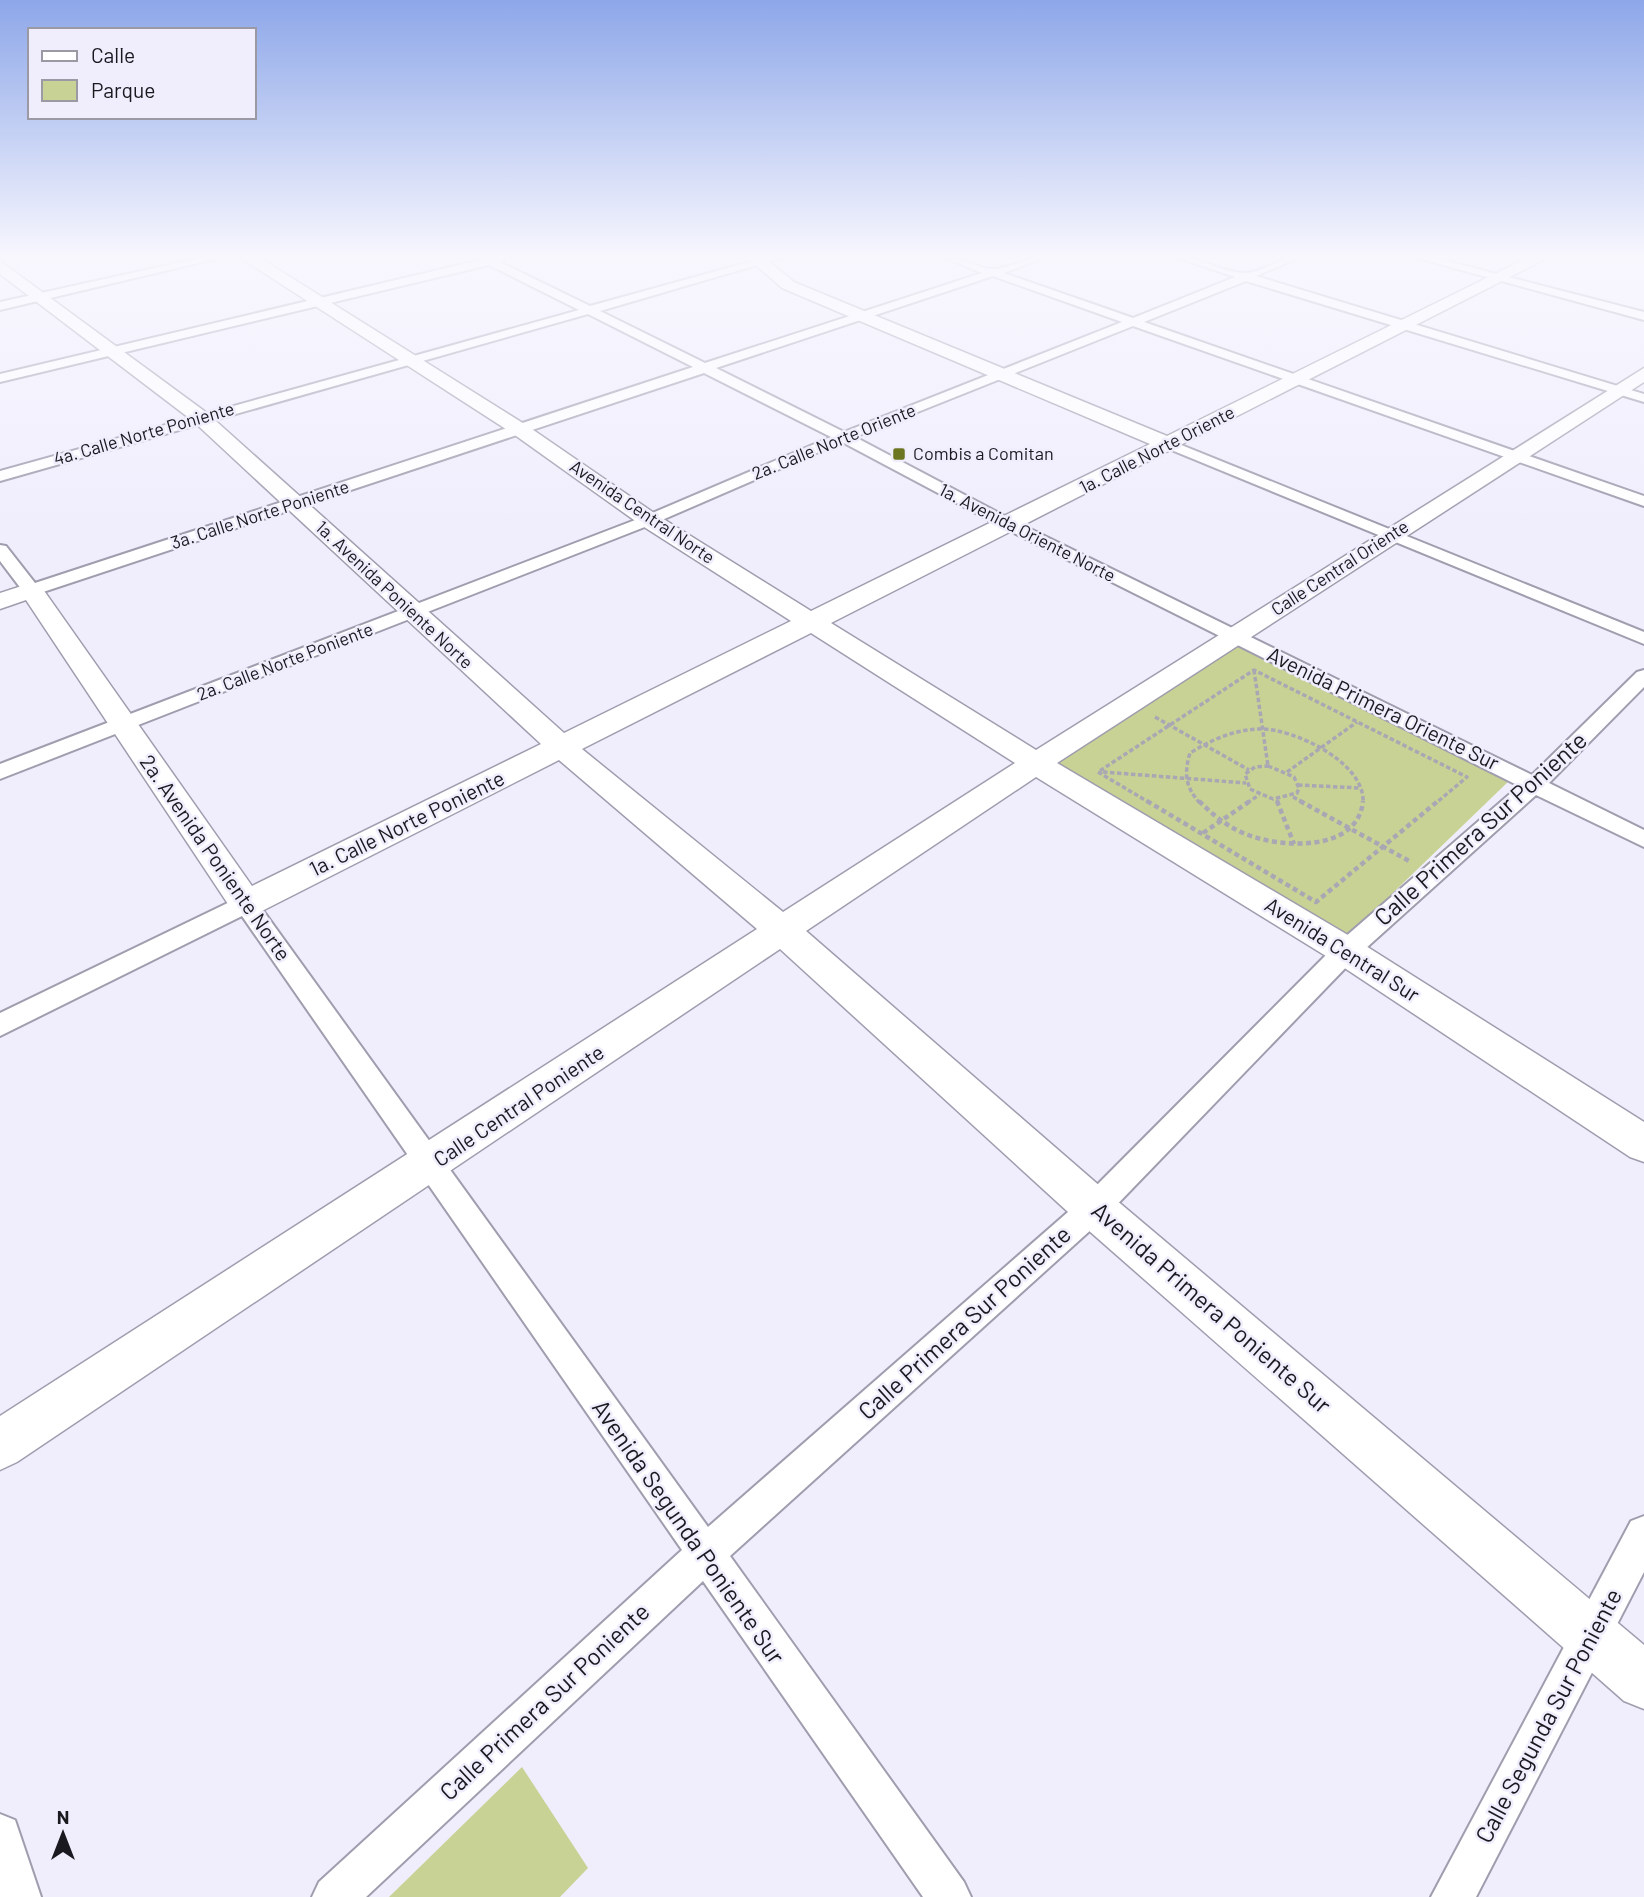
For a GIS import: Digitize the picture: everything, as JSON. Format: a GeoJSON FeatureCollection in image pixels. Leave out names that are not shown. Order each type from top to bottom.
{"type":"FeatureCollection","features":[{"type":"Feature","properties":{"kind":"street","name":"1a. Avenida Poniente Norte"},"geometry":{"type":"LineString","coordinates":[[106,347],[200,417],[562,747],[783,931]]}},
{"type":"Feature","properties":{"kind":"street"},"geometry":{"type":"LineString","coordinates":[[0,378],[131,347]]}},
{"type":"Feature","properties":{"kind":"street","name":"Avenida Central Norte"},"geometry":{"type":"LineString","coordinates":[[387,347],[519,429],[649,520],[1037,763]]}},
{"type":"Feature","properties":{"kind":"street","name":"4a. Calle Norte Poniente"},"geometry":{"type":"LineString","coordinates":[[0,476],[200,417],[462,347]]}},
{"type":"Feature","properties":{"kind":"street","name":"1a. Avenida Oriente Norte"},"geometry":{"type":"LineString","coordinates":[[659,347],[1234,636]]}},
{"type":"Feature","properties":{"kind":"street","name":"3a. Calle Norte Poniente"},"geometry":{"type":"LineString","coordinates":[[0,601],[773,347]]}},
{"type":"Feature","properties":{"kind":"street"},"geometry":{"type":"LineString","coordinates":[[930,347],[1644,639]]}},
{"type":"Feature","properties":{"kind":"street","name":"2a. Calle Norte Oriente"},"geometry":{"type":"LineString","coordinates":[[649,520],[843,437],[1070,347]]}},
{"type":"Feature","properties":{"kind":"street"},"geometry":{"type":"LineString","coordinates":[[1207,347],[1644,501]]}},
{"type":"Feature","properties":{"kind":"street","name":"1a. Calle Norte Oriente"},"geometry":{"type":"LineString","coordinates":[[813,622],[1363,347]]}},
{"type":"Feature","properties":{"kind":"street"},"geometry":{"type":"LineString","coordinates":[[1477,347],[1644,398]]}},
{"type":"Feature","properties":{"kind":"street","name":"Calle Central Oriente"},"geometry":{"type":"LineString","coordinates":[[1037,763],[1644,374]]}},
{"type":"Feature","properties":{"kind":"street","name":"2a. Calle Norte Poniente"},"geometry":{"type":"LineString","coordinates":[[0,772],[649,520]]}},
{"type":"Feature","properties":{"kind":"street","name":"2a. Avenida Poniente Norte"},"geometry":{"type":"LineString","coordinates":[[0,550],[31,590],[246,904],[431,1164]]}},
{"type":"Feature","properties":{"kind":"street","name":"1a. Calle Norte Poniente"},"geometry":{"type":"LineString","coordinates":[[0,1025],[813,622]]}},
{"type":"Feature","properties":{"kind":"street","name":"Avenida Primera Oriente Sur"},"geometry":{"type":"LineString","coordinates":[[1234,636],[1644,839]]}},
{"type":"Feature","properties":{"kind":"street","name":"Calle Primera Sur Poniente"},"geometry":{"type":"LineString","coordinates":[[334,1897],[704,1555],[1094,1208],[1346,951],[1535,784],[1644,676]]}},
{"type":"Feature","properties":{"kind":"street","name":"Calle Central Poniente"},"geometry":{"type":"LineString","coordinates":[[0,1446],[1037,763]]}},
{"type":"Feature","properties":{"kind":"street","name":"Avenida Central Sur"},"geometry":{"type":"LineString","coordinates":[[1037,763],[1346,951],[1644,1144]]}},
{"type":"Feature","properties":{"kind":"street","name":"Avenida Primera Poniente Sur"},"geometry":{"type":"LineString","coordinates":[[783,931],[1094,1208],[1644,1681]]}},
{"type":"Feature","properties":{"kind":"street","name":"Avenida Segunda Poniente Sur"},"geometry":{"type":"LineString","coordinates":[[431,1164],[704,1555],[948,1897]]}},
{"type":"Feature","properties":{"kind":"street","name":"Calle Segunda Sur Poniente"},"geometry":{"type":"LineString","coordinates":[[1453,1897],[1644,1534]]}},
{"type":"Feature","properties":{"kind":"street"},"geometry":{"type":"LineString","coordinates":[[0,1835],[19,1897]]}},
{"type":"Feature","properties":{"kind":"path"},"geometry":{"type":"LineString","coordinates":[[1098,772],[1316,902],[1467,777],[1254,670]]}},
{"type":"Feature","properties":{"kind":"path"},"geometry":{"type":"LineString","coordinates":[[1098,772],[1254,670]]}},
{"type":"Feature","properties":{"kind":"path"},"geometry":{"type":"LineString","coordinates":[[1254,670],[1268,766]]}},
{"type":"Feature","properties":{"kind":"path"},"geometry":{"type":"LineString","coordinates":[[1131,702],[1249,770]]}},
{"type":"Feature","properties":{"kind":"path"},"geometry":{"type":"LineString","coordinates":[[1287,772],[1357,722]]}},
{"type":"Feature","properties":{"kind":"path"},"geometry":{"type":"LineString","coordinates":[[1261,729],[1285,733],[1320,748],[1345,766],[1361,788],[1363,813],[1351,828],[1331,839],[1294,844],[1273,842],[1243,834],[1219,822],[1197,802],[1184,778],[1184,765],[1191,750],[1200,743],[1229,731],[1261,729]]}},
{"type":"Feature","properties":{"kind":"path"},"geometry":{"type":"LineString","coordinates":[[1246,783],[1245,774],[1249,770],[1268,766],[1287,772],[1298,785],[1361,788]]}},
{"type":"Feature","properties":{"kind":"path"},"geometry":{"type":"LineString","coordinates":[[1098,772],[1246,783],[1259,795],[1277,800],[1293,797],[1433,875]]}},
{"type":"Feature","properties":{"kind":"path"},"geometry":{"type":"LineString","coordinates":[[1293,797],[1298,785]]}},
{"type":"Feature","properties":{"kind":"path"},"geometry":{"type":"LineString","coordinates":[[1201,835],[1259,795]]}},
{"type":"Feature","properties":{"kind":"path"},"geometry":{"type":"LineString","coordinates":[[1277,800],[1294,844]]}},
{"type":"Feature","properties":{"kind":"green space"},"geometry":{"type":"Polygon","coordinates":[[[1239,644],[1511,779],[1342,942],[1051,766],[1239,644]]]}},
{"type":"Feature","properties":{"kind":"green space"},"geometry":{"type":"Polygon","coordinates":[[[522,1767],[588,1868],[560,1897],[389,1897],[522,1767]]]}},
{"type":"Feature","properties":{"kind":"place","name":"Combis a Comitan"},"geometry":{"type":"Point","coordinates":[899,454]}}]}
